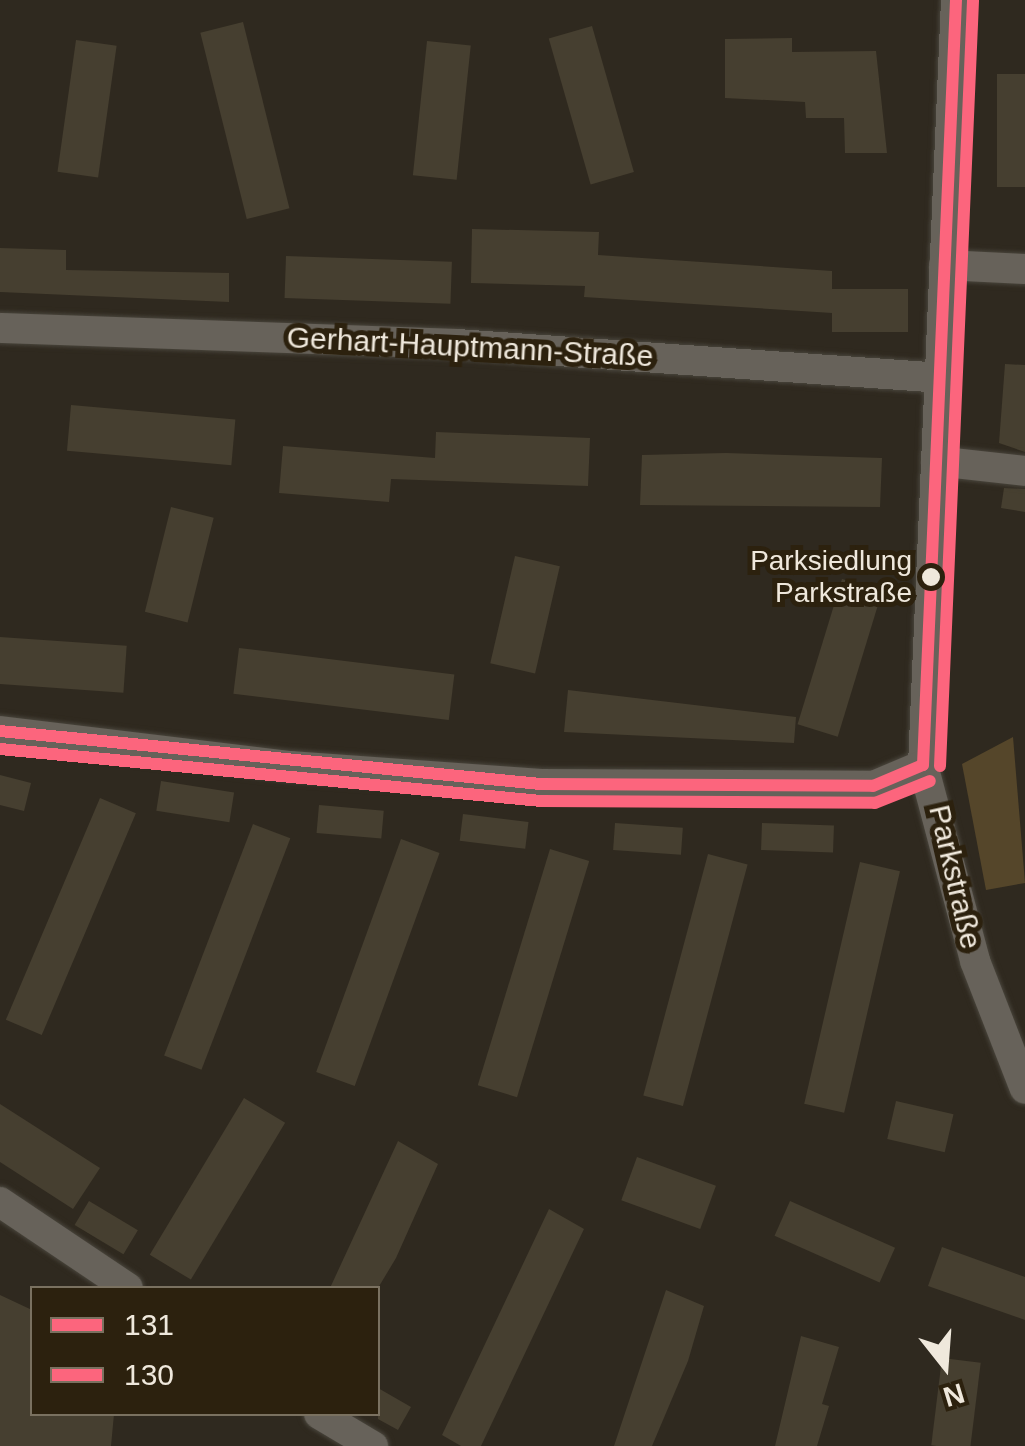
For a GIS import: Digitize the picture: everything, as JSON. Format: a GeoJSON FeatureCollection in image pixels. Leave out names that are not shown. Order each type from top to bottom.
{"type":"FeatureCollection","features":[{"type":"Feature","properties":{"kind":"street","name":"Parkstraße"},"geometry":{"type":"LineString","coordinates":[[956,0],[922,765],[975,961],[1025,1089]]}},
{"type":"Feature","properties":{"kind":"street"},"geometry":{"type":"LineString","coordinates":[[944,265],[1025,269]]}},
{"type":"Feature","properties":{"kind":"street","name":"Gerhart-Hauptmann-Straße"},"geometry":{"type":"LineString","coordinates":[[0,328],[457,344],[939,378]]}},
{"type":"Feature","properties":{"kind":"street"},"geometry":{"type":"LineString","coordinates":[[936,461],[1025,471]]}},
{"type":"Feature","properties":{"kind":"street"},"geometry":{"type":"LineString","coordinates":[[0,731],[290,766],[541,784],[873,786],[922,765]]}},
{"type":"Feature","properties":{"kind":"street"},"geometry":{"type":"LineString","coordinates":[[0,1202],[125,1286]]}},
{"type":"Feature","properties":{"kind":"street"},"geometry":{"type":"LineString","coordinates":[[322,1416],[373,1446]]}},
{"type":"Feature","properties":{"kind":"shaded area"},"geometry":{"type":"Polygon","coordinates":[[[1013,737],[1025,883],[986,890],[962,764],[1013,737]]]}},
{"type":"Feature","properties":{"kind":"building"},"geometry":{"type":"Polygon","coordinates":[[[243,22],[289,208],[247,219],[200,33],[243,22]]]}},
{"type":"Feature","properties":{"kind":"building"},"geometry":{"type":"Polygon","coordinates":[[[592,26],[634,172],[591,185],[549,38],[592,26]]]}},
{"type":"Feature","properties":{"kind":"building"},"geometry":{"type":"Polygon","coordinates":[[[792,38],[792,52],[876,51],[887,153],[845,153],[844,118],[806,118],[805,102],[725,98],[725,39],[792,38]]]}},
{"type":"Feature","properties":{"kind":"building"},"geometry":{"type":"Polygon","coordinates":[[[76,40],[117,46],[98,177],[57,172],[76,40]]]}},
{"type":"Feature","properties":{"kind":"building"},"geometry":{"type":"Polygon","coordinates":[[[427,41],[471,46],[457,180],[413,175],[427,41]]]}},
{"type":"Feature","properties":{"kind":"building"},"geometry":{"type":"Polygon","coordinates":[[[997,74],[1025,74],[1025,187],[997,187],[997,74]]]}},
{"type":"Feature","properties":{"kind":"building"},"geometry":{"type":"Polygon","coordinates":[[[472,229],[599,232],[598,255],[832,271],[832,289],[908,289],[908,332],[832,332],[832,313],[584,297],[585,286],[471,283],[472,229]]]}},
{"type":"Feature","properties":{"kind":"building"},"geometry":{"type":"Polygon","coordinates":[[[0,248],[66,250],[66,270],[229,273],[229,302],[0,292],[0,248]]]}},
{"type":"Feature","properties":{"kind":"building"},"geometry":{"type":"Polygon","coordinates":[[[286,256],[452,262],[450,304],[285,298],[286,256]]]}},
{"type":"Feature","properties":{"kind":"building"},"geometry":{"type":"Polygon","coordinates":[[[1005,364],[1025,365],[1025,452],[999,443],[1005,364]]]}},
{"type":"Feature","properties":{"kind":"building"},"geometry":{"type":"Polygon","coordinates":[[[71,405],[235,419],[231,465],[67,451],[71,405]]]}},
{"type":"Feature","properties":{"kind":"building"},"geometry":{"type":"Polygon","coordinates":[[[436,432],[590,438],[588,486],[391,479],[389,502],[279,493],[283,446],[435,458],[436,432]]]}},
{"type":"Feature","properties":{"kind":"building"},"geometry":{"type":"Polygon","coordinates":[[[726,453],[882,458],[880,507],[640,505],[642,455],[726,453]]]}},
{"type":"Feature","properties":{"kind":"building"},"geometry":{"type":"Polygon","coordinates":[[[1004,488],[1025,489],[1025,512],[1001,508],[1004,488]]]}},
{"type":"Feature","properties":{"kind":"building"},"geometry":{"type":"Polygon","coordinates":[[[171,507],[214,518],[188,622],[145,612],[171,507]]]}},
{"type":"Feature","properties":{"kind":"building"},"geometry":{"type":"Polygon","coordinates":[[[515,556],[560,566],[535,674],[490,663],[515,556]]]}},
{"type":"Feature","properties":{"kind":"building"},"geometry":{"type":"Polygon","coordinates":[[[842,579],[882,591],[838,737],[798,724],[842,579]]]}},
{"type":"Feature","properties":{"kind":"building"},"geometry":{"type":"Polygon","coordinates":[[[0,637],[127,646],[123,693],[0,684],[0,637]]]}},
{"type":"Feature","properties":{"kind":"building"},"geometry":{"type":"Polygon","coordinates":[[[239,648],[454,674],[449,720],[233,694],[239,648]]]}},
{"type":"Feature","properties":{"kind":"building"},"geometry":{"type":"Polygon","coordinates":[[[568,690],[796,717],[794,743],[564,732],[568,690]]]}},
{"type":"Feature","properties":{"kind":"building"},"geometry":{"type":"Polygon","coordinates":[[[0,775],[31,783],[24,811],[0,805],[0,775]]]}},
{"type":"Feature","properties":{"kind":"building"},"geometry":{"type":"Polygon","coordinates":[[[161,781],[234,793],[229,822],[156,811],[161,781]]]}},
{"type":"Feature","properties":{"kind":"building"},"geometry":{"type":"Polygon","coordinates":[[[100,798],[136,813],[42,1035],[6,1020],[100,798]]]}},
{"type":"Feature","properties":{"kind":"building"},"geometry":{"type":"Polygon","coordinates":[[[319,805],[384,811],[381,839],[317,833],[319,805]]]}},
{"type":"Feature","properties":{"kind":"building"},"geometry":{"type":"Polygon","coordinates":[[[463,814],[529,822],[525,849],[460,841],[463,814]]]}},
{"type":"Feature","properties":{"kind":"building"},"geometry":{"type":"Polygon","coordinates":[[[615,823],[683,828],[681,855],[613,850],[615,823]]]}},
{"type":"Feature","properties":{"kind":"building"},"geometry":{"type":"Polygon","coordinates":[[[762,823],[834,826],[833,852],[761,850],[762,823]]]}},
{"type":"Feature","properties":{"kind":"building"},"geometry":{"type":"Polygon","coordinates":[[[253,824],[290,838],[201,1070],[164,1056],[253,824]]]}},
{"type":"Feature","properties":{"kind":"building"},"geometry":{"type":"Polygon","coordinates":[[[401,839],[440,853],[355,1086],[316,1072],[401,839]]]}},
{"type":"Feature","properties":{"kind":"building"},"geometry":{"type":"Polygon","coordinates":[[[550,849],[589,861],[517,1097],[478,1085],[550,849]]]}},
{"type":"Feature","properties":{"kind":"building"},"geometry":{"type":"Polygon","coordinates":[[[708,854],[748,865],[683,1106],[643,1095],[708,854]]]}},
{"type":"Feature","properties":{"kind":"building"},"geometry":{"type":"Polygon","coordinates":[[[860,862],[900,871],[844,1113],[804,1104],[860,862]]]}},
{"type":"Feature","properties":{"kind":"building"},"geometry":{"type":"Polygon","coordinates":[[[244,1098],[285,1123],[191,1280],[150,1255],[244,1098]]]}},
{"type":"Feature","properties":{"kind":"building"},"geometry":{"type":"Polygon","coordinates":[[[896,1101],[953,1114],[945,1152],[887,1139],[896,1101]]]}},
{"type":"Feature","properties":{"kind":"building"},"geometry":{"type":"Polygon","coordinates":[[[0,1104],[100,1168],[73,1209],[0,1162],[0,1104]]]}},
{"type":"Feature","properties":{"kind":"building"},"geometry":{"type":"Polygon","coordinates":[[[398,1141],[438,1164],[379,1286],[331,1286],[398,1141]]]}},
{"type":"Feature","properties":{"kind":"building"},"geometry":{"type":"Polygon","coordinates":[[[637,1157],[716,1186],[700,1229],[621,1200],[637,1157]]]}},
{"type":"Feature","properties":{"kind":"building"},"geometry":{"type":"Polygon","coordinates":[[[89,1201],[138,1230],[123,1254],[75,1225],[89,1201]]]}},
{"type":"Feature","properties":{"kind":"building"},"geometry":{"type":"Polygon","coordinates":[[[790,1201],[895,1248],[880,1282],[775,1236],[790,1201]]]}},
{"type":"Feature","properties":{"kind":"building"},"geometry":{"type":"Polygon","coordinates":[[[549,1209],[584,1229],[481,1446],[461,1446],[442,1435],[549,1209]]]}},
{"type":"Feature","properties":{"kind":"building"},"geometry":{"type":"Polygon","coordinates":[[[942,1247],[1025,1277],[1025,1320],[928,1286],[942,1247]]]}},
{"type":"Feature","properties":{"kind":"building"},"geometry":{"type":"Polygon","coordinates":[[[666,1290],[704,1306],[688,1361],[652,1446],[614,1446],[666,1290]]]}},
{"type":"Feature","properties":{"kind":"building"},"geometry":{"type":"Polygon","coordinates":[[[0,1295],[30,1309],[30,1416],[114,1416],[111,1446],[0,1446],[0,1295]]]}},
{"type":"Feature","properties":{"kind":"building"},"geometry":{"type":"Polygon","coordinates":[[[801,1336],[839,1347],[822,1404],[829,1406],[817,1446],[775,1446],[801,1336]]]}},
{"type":"Feature","properties":{"kind":"building"},"geometry":{"type":"Polygon","coordinates":[[[942,1358],[981,1363],[970,1446],[931,1445],[942,1358]]]}},
{"type":"Feature","properties":{"kind":"building"},"geometry":{"type":"Polygon","coordinates":[[[380,1389],[411,1407],[398,1430],[378,1419],[380,1389]]]}},
{"type":"Feature","properties":{"kind":"transit line","name":"131"},"geometry":{"type":"LineString","coordinates":[[923,765],[956,0]]}},
{"type":"Feature","properties":{"kind":"transit line","name":"130"},"geometry":{"type":"LineString","coordinates":[[940,766],[973,1]]}},
{"type":"Feature","properties":{"kind":"transit line","name":"131"},"geometry":{"type":"LineString","coordinates":[[0,731],[541,784],[873,786],[923,765]]}},
{"type":"Feature","properties":{"kind":"transit line","name":"130"},"geometry":{"type":"LineString","coordinates":[[0,749],[541,801],[875,803],[930,781]]}},
{"type":"Feature","properties":{"kind":"place","name":"Parksiedlung Parkstraße"},"geometry":{"type":"Point","coordinates":[931,577]}}]}
